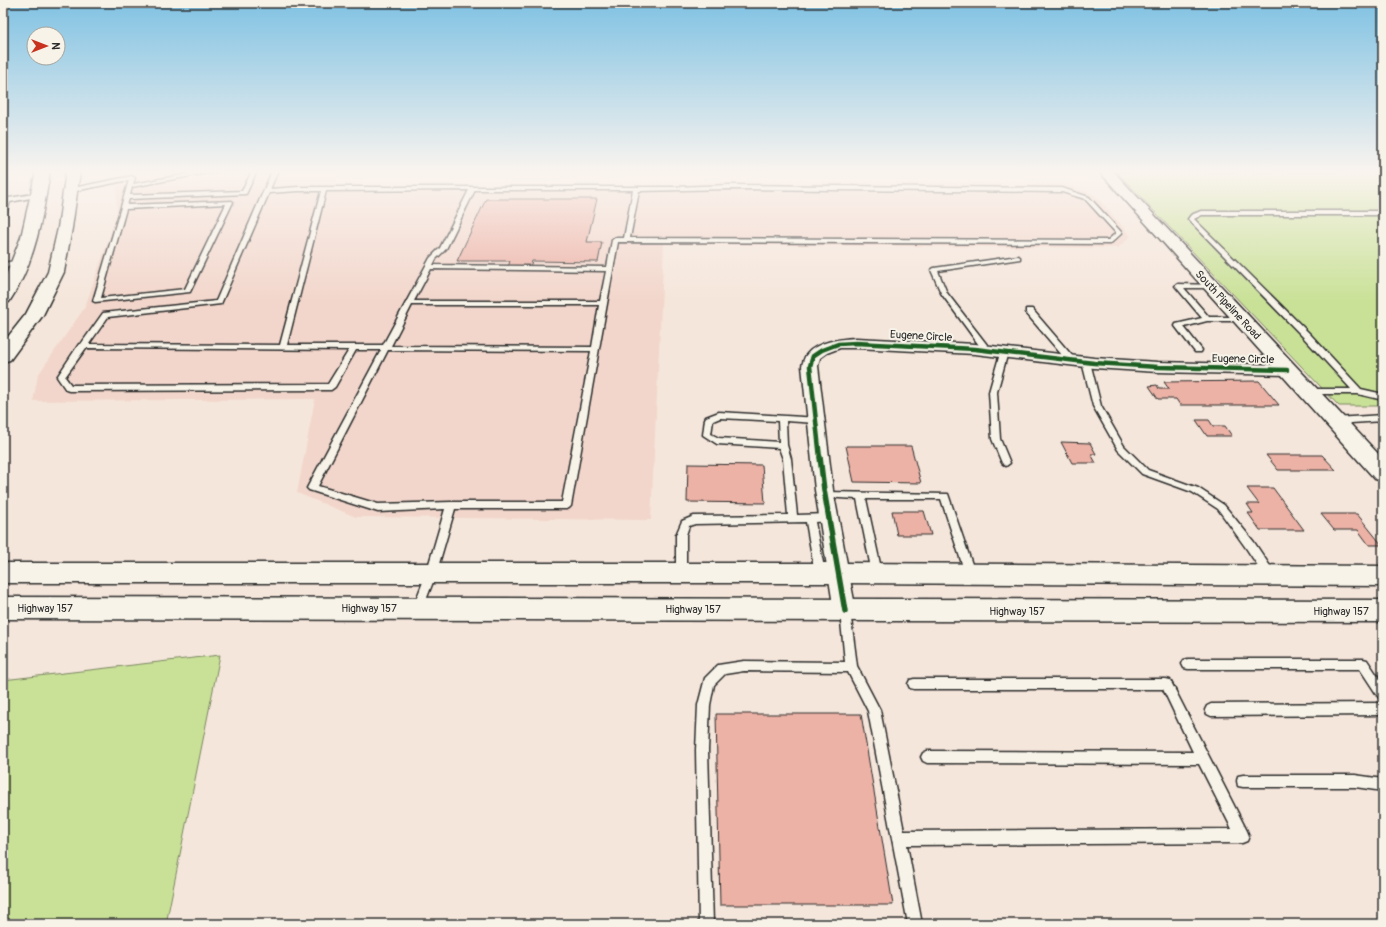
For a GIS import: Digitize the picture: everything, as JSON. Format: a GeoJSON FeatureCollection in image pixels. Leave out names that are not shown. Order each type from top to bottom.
{"type":"FeatureCollection","features":[{"type":"Feature","properties":{"kind":"main road"},"geometry":{"type":"LineString","coordinates":[[3,298],[15,278],[35,214]]}},
{"type":"Feature","properties":{"kind":"main road"},"geometry":{"type":"LineString","coordinates":[[3,356],[34,315],[56,272],[67,214]]}},
{"type":"Feature","properties":{"kind":"main road","name":"South Pipeline Road"},"geometry":{"type":"LineString","coordinates":[[1144,214],[1383,473]]}},
{"type":"Feature","properties":{"kind":"main road"},"geometry":{"type":"LineString","coordinates":[[3,573],[970,573],[1383,576]]}},
{"type":"Feature","properties":{"kind":"main road","name":"Highway 157"},"geometry":{"type":"LineString","coordinates":[[3,608],[1383,611]]}},
{"type":"Feature","properties":{"kind":"street","name":"Eugene Circle"},"geometry":{"type":"LineString","coordinates":[[845,611],[830,573],[829,518],[810,366],[813,356],[822,350],[838,344],[899,344],[987,350],[1078,361],[1158,367],[1287,370]]}},
{"type":"Feature","properties":{"kind":"lane"},"geometry":{"type":"LineString","coordinates":[[122,214],[97,300],[188,291],[224,214]]}},
{"type":"Feature","properties":{"kind":"lane"},"geometry":{"type":"LineString","coordinates":[[257,214],[219,303],[106,315],[61,376],[69,388],[331,387],[354,347]]}},
{"type":"Feature","properties":{"kind":"lane"},"geometry":{"type":"LineString","coordinates":[[283,347],[317,214]]}},
{"type":"Feature","properties":{"kind":"lane"},"geometry":{"type":"LineString","coordinates":[[460,214],[443,249],[433,258],[312,488],[378,508],[451,505],[566,506],[616,240],[1110,242],[1119,233],[1102,214]]}},
{"type":"Feature","properties":{"kind":"lane"},"geometry":{"type":"LineString","coordinates":[[627,240],[632,214]]}},
{"type":"Feature","properties":{"kind":"lane"},"geometry":{"type":"LineString","coordinates":[[1198,214],[1193,216],[1191,219],[1307,336],[1358,391]]}},
{"type":"Feature","properties":{"kind":"lane"},"geometry":{"type":"LineString","coordinates":[[987,350],[944,293],[934,270],[1018,258]]}},
{"type":"Feature","properties":{"kind":"lane"},"geometry":{"type":"LineString","coordinates":[[3,265],[20,262]]}},
{"type":"Feature","properties":{"kind":"lane"},"geometry":{"type":"LineString","coordinates":[[429,267],[610,269]]}},
{"type":"Feature","properties":{"kind":"lane"},"geometry":{"type":"LineString","coordinates":[[1207,319],[1178,286],[1211,286]]}},
{"type":"Feature","properties":{"kind":"lane"},"geometry":{"type":"LineString","coordinates":[[410,303],[604,303]]}},
{"type":"Feature","properties":{"kind":"lane"},"geometry":{"type":"LineString","coordinates":[[1029,311],[1078,361],[1097,406],[1121,448],[1145,472],[1195,490],[1221,507],[1250,544],[1270,575]]}},
{"type":"Feature","properties":{"kind":"lane"},"geometry":{"type":"LineString","coordinates":[[1198,350],[1179,326],[1207,319],[1240,319]]}},
{"type":"Feature","properties":{"kind":"lane"},"geometry":{"type":"LineString","coordinates":[[82,346],[595,349]]}},
{"type":"Feature","properties":{"kind":"lane"},"geometry":{"type":"LineString","coordinates":[[1004,352],[993,392],[996,438],[1006,463]]}},
{"type":"Feature","properties":{"kind":"lane"},"geometry":{"type":"LineString","coordinates":[[1308,392],[1358,391],[1383,397]]}},
{"type":"Feature","properties":{"kind":"lane"},"geometry":{"type":"LineString","coordinates":[[783,445],[716,441],[707,435],[709,419],[719,416],[816,420]]}},
{"type":"Feature","properties":{"kind":"lane"},"geometry":{"type":"LineString","coordinates":[[1334,421],[1383,418]]}},
{"type":"Feature","properties":{"kind":"lane"},"geometry":{"type":"LineString","coordinates":[[782,419],[783,445],[787,459],[793,519]]}},
{"type":"Feature","properties":{"kind":"lane"},"geometry":{"type":"LineString","coordinates":[[825,495],[945,496],[970,573]]}},
{"type":"Feature","properties":{"kind":"lane"},"geometry":{"type":"LineString","coordinates":[[861,495],[877,573]]}},
{"type":"Feature","properties":{"kind":"lane"},"geometry":{"type":"LineString","coordinates":[[418,608],[431,574],[451,505]]}},
{"type":"Feature","properties":{"kind":"lane"},"geometry":{"type":"LineString","coordinates":[[810,518],[830,573]]}},
{"type":"Feature","properties":{"kind":"lane"},"geometry":{"type":"LineString","coordinates":[[681,573],[681,535],[685,524],[694,520],[829,518]]}},
{"type":"Feature","properties":{"kind":"lane"},"geometry":{"type":"LineString","coordinates":[[845,611],[851,667],[874,710],[915,924]]}},
{"type":"Feature","properties":{"kind":"lane"},"geometry":{"type":"LineString","coordinates":[[1188,664],[1363,664],[1382,691]]}},
{"type":"Feature","properties":{"kind":"lane"},"geometry":{"type":"LineString","coordinates":[[706,924],[702,750],[704,705],[709,682],[722,669],[744,666],[851,667]]}},
{"type":"Feature","properties":{"kind":"lane"},"geometry":{"type":"LineString","coordinates":[[899,838],[1242,836],[1166,684],[914,684]]}},
{"type":"Feature","properties":{"kind":"lane"},"geometry":{"type":"LineString","coordinates":[[1211,710],[1383,709]]}},
{"type":"Feature","properties":{"kind":"lane"},"geometry":{"type":"LineString","coordinates":[[927,757],[1202,758]]}},
{"type":"Feature","properties":{"kind":"lane"},"geometry":{"type":"LineString","coordinates":[[1243,781],[1355,781],[1383,785]]}},
{"type":"Feature","properties":{"kind":"shaded area"},"geometry":{"type":"Polygon","coordinates":[[[1112,214],[1131,236],[1118,248],[664,244],[651,520],[356,517],[297,493],[315,399],[33,401],[38,375],[85,307],[117,215],[1112,214]]]}},
{"type":"Feature","properties":{"kind":"green space"},"geometry":{"type":"Polygon","coordinates":[[[1157,214],[1383,214],[1383,406],[1339,406],[1157,214]]]}},
{"type":"Feature","properties":{"kind":"green space"},"geometry":{"type":"Polygon","coordinates":[[[220,655],[166,924],[3,924],[3,680],[220,655]]]}},
{"type":"Feature","properties":{"kind":"building"},"geometry":{"type":"Polygon","coordinates":[[[479,214],[593,214],[587,242],[602,242],[598,262],[532,261],[530,267],[508,267],[510,261],[457,261],[479,214]]]}},
{"type":"Feature","properties":{"kind":"building"},"geometry":{"type":"Polygon","coordinates":[[[1259,381],[1279,405],[1180,405],[1176,399],[1158,399],[1149,386],[1157,385],[1159,389],[1169,389],[1164,382],[1259,381]]]}},
{"type":"Feature","properties":{"kind":"building"},"geometry":{"type":"Polygon","coordinates":[[[1196,420],[1209,420],[1213,426],[1225,426],[1232,436],[1207,436],[1196,420]]]}},
{"type":"Feature","properties":{"kind":"building"},"geometry":{"type":"Polygon","coordinates":[[[1061,442],[1090,443],[1096,454],[1091,454],[1096,463],[1072,463],[1061,442]]]}},
{"type":"Feature","properties":{"kind":"building"},"geometry":{"type":"Polygon","coordinates":[[[846,446],[911,446],[921,483],[854,482],[846,446]]]}},
{"type":"Feature","properties":{"kind":"building"},"geometry":{"type":"Polygon","coordinates":[[[1266,455],[1322,455],[1336,470],[1278,470],[1266,455]]]}},
{"type":"Feature","properties":{"kind":"building"},"geometry":{"type":"Polygon","coordinates":[[[688,464],[762,465],[765,503],[687,502],[688,464]]]}},
{"type":"Feature","properties":{"kind":"building"},"geometry":{"type":"Polygon","coordinates":[[[1247,488],[1273,488],[1304,530],[1260,530],[1248,513],[1253,513],[1247,504],[1259,504],[1247,488]]]}},
{"type":"Feature","properties":{"kind":"building"},"geometry":{"type":"Polygon","coordinates":[[[892,511],[924,511],[931,535],[897,535],[892,511]]]}},
{"type":"Feature","properties":{"kind":"building"},"geometry":{"type":"Polygon","coordinates":[[[1321,514],[1357,514],[1382,545],[1369,545],[1358,530],[1334,530],[1321,514]]]}},
{"type":"Feature","properties":{"kind":"building"},"geometry":{"type":"Polygon","coordinates":[[[716,714],[861,714],[893,905],[720,905],[716,714]]]}},
{"type":"Feature","properties":{"kind":"cycle path"},"geometry":{"type":"LineString","coordinates":[[845,611],[824,490],[810,366],[813,356],[822,350],[838,344],[899,344],[975,349],[1094,363],[1158,367],[1287,370]]}}]}
